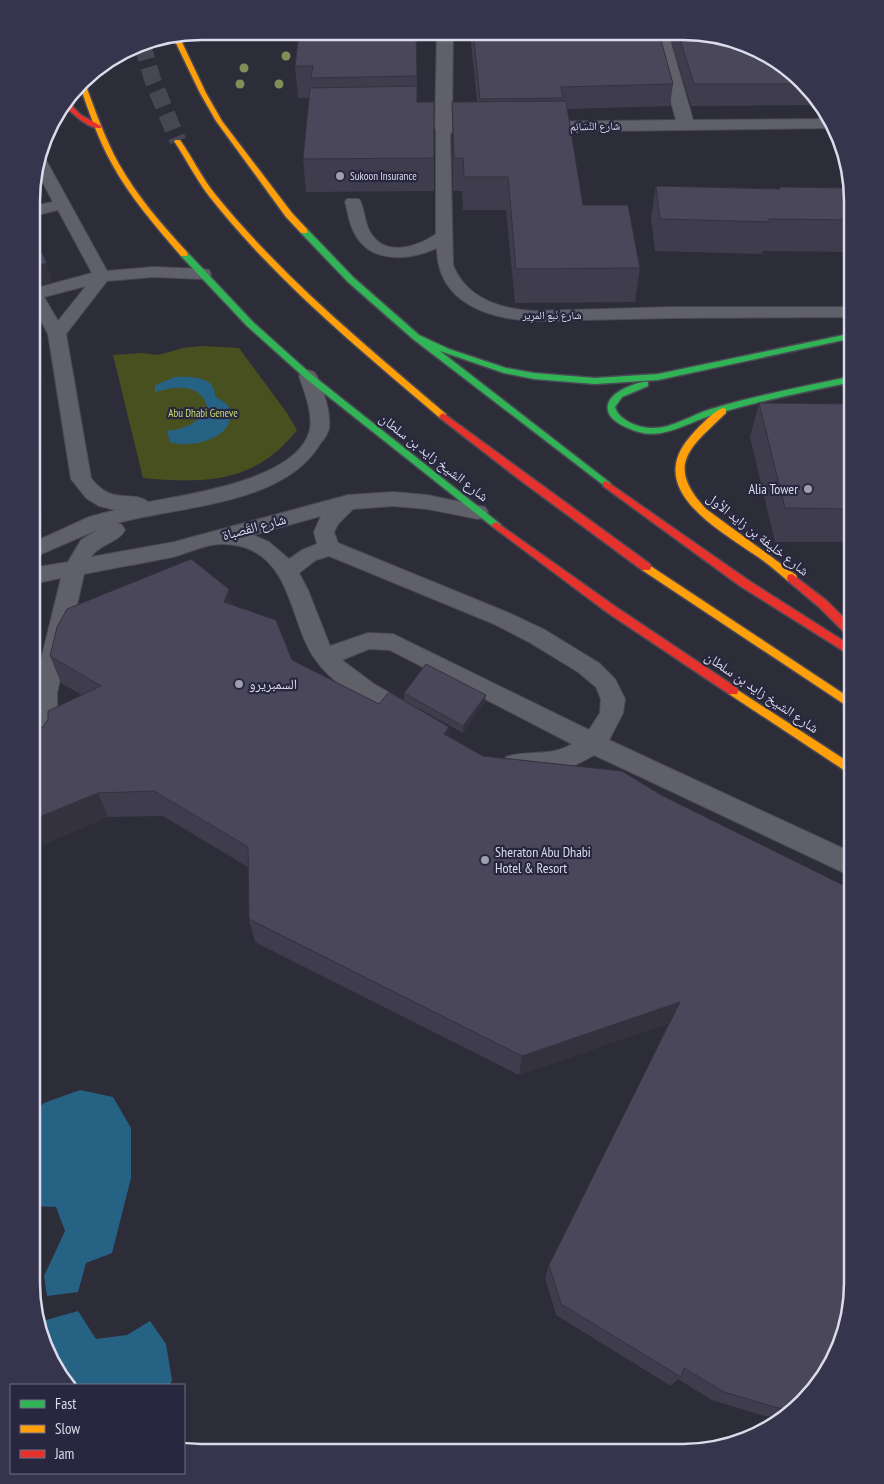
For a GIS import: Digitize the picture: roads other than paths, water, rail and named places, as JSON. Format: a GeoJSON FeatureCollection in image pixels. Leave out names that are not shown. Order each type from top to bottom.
{"type":"FeatureCollection","features":[{"type":"Feature","properties":{"kind":"main road"},"geometry":{"type":"LineString","coordinates":[[179,41],[203,93],[219,121],[289,215],[351,280],[416,336],[635,506],[744,583],[844,648]]}},
{"type":"Feature","properties":{"kind":"main road","name":"شارع الشيخ زايد بن سلطان"},"geometry":{"type":"LineString","coordinates":[[85,90],[99,127],[121,174],[163,231],[250,324],[308,376],[478,512],[612,610],[844,766]]}},
{"type":"Feature","properties":{"kind":"main road"},"geometry":{"type":"LineString","coordinates":[[70,107],[78,116],[99,127]]}},
{"type":"Feature","properties":{"kind":"main road"},"geometry":{"type":"LineString","coordinates":[[178,141],[210,193],[258,247],[318,308],[418,396],[628,556],[844,700]]}},
{"type":"Feature","properties":{"kind":"main road"},"geometry":{"type":"LineString","coordinates":[[416,336],[440,349],[473,362],[526,375],[558,380],[626,381],[688,371],[844,337]]}},
{"type":"Feature","properties":{"kind":"main road"},"geometry":{"type":"LineString","coordinates":[[688,371],[621,392],[615,397],[612,411],[622,423],[629,427],[651,431],[659,430],[696,416],[728,407],[844,381]]}},
{"type":"Feature","properties":{"kind":"main road","name":"شارع خليفة بن زايد الأول"},"geometry":{"type":"LineString","coordinates":[[728,407],[683,452],[679,473],[684,486],[694,502],[712,521],[790,576],[825,605],[844,625]]}},
{"type":"Feature","properties":{"kind":"street","name":"شارع نَبع المرِير"},"geometry":{"type":"LineString","coordinates":[[440,118],[445,40]]}},
{"type":"Feature","properties":{"kind":"street"},"geometry":{"type":"LineString","coordinates":[[662,40],[686,126]]}},
{"type":"Feature","properties":{"kind":"street","name":"شارع النَّسَائِم"},"geometry":{"type":"LineString","coordinates":[[440,118],[514,127],[824,124]]}},
{"type":"Feature","properties":{"kind":"lane","name":"شارع نَبع المرِير"},"geometry":{"type":"LineString","coordinates":[[440,118],[445,265],[448,277],[458,289],[472,300],[510,314],[534,316],[844,312]]}},
{"type":"Feature","properties":{"kind":"lane"},"geometry":{"type":"LineString","coordinates":[[42,173],[102,276]]}},
{"type":"Feature","properties":{"kind":"lane"},"geometry":{"type":"LineString","coordinates":[[353,202],[364,236],[378,248],[395,253],[415,252],[432,246],[444,236]]}},
{"type":"Feature","properties":{"kind":"lane"},"geometry":{"type":"LineString","coordinates":[[40,209],[62,204]]}},
{"type":"Feature","properties":{"kind":"lane"},"geometry":{"type":"LineString","coordinates":[[40,292],[102,276],[154,272],[203,274]]}},
{"type":"Feature","properties":{"kind":"lane"},"geometry":{"type":"LineString","coordinates":[[57,334],[102,276]]}},
{"type":"Feature","properties":{"kind":"lane"},"geometry":{"type":"LineString","coordinates":[[40,306],[57,334],[81,479],[90,492],[98,498],[111,502],[164,507]]}},
{"type":"Feature","properties":{"kind":"lane"},"geometry":{"type":"LineString","coordinates":[[40,548],[106,519],[261,483],[282,473],[301,460],[320,430],[316,399],[308,376]]}},
{"type":"Feature","properties":{"kind":"lane","name":"شارع القَصباة"},"geometry":{"type":"LineString","coordinates":[[40,575],[174,549],[348,502],[392,499],[427,502],[478,512]]}},
{"type":"Feature","properties":{"kind":"lane"},"geometry":{"type":"LineString","coordinates":[[329,548],[324,532],[329,520],[348,502]]}},
{"type":"Feature","properties":{"kind":"lane"},"geometry":{"type":"LineString","coordinates":[[46,744],[45,693],[74,569],[88,545],[98,538],[164,507]]}},
{"type":"Feature","properties":{"kind":"lane"},"geometry":{"type":"LineString","coordinates":[[217,536],[250,541],[268,551],[288,570],[311,630],[326,657],[353,682],[426,725]]}},
{"type":"Feature","properties":{"kind":"lane"},"geometry":{"type":"LineString","coordinates":[[288,570],[309,555],[329,548],[503,618],[551,644],[595,672],[608,685],[614,701],[611,716],[592,743],[573,755],[550,763],[526,765],[493,760]]}},
{"type":"Feature","properties":{"kind":"lane"},"geometry":{"type":"LineString","coordinates":[[326,657],[368,641],[393,642],[592,743],[802,840],[844,862]]}},
{"type":"Feature","properties":{"kind":"water"},"geometry":{"type":"Polygon","coordinates":[[[175,377],[194,377],[206,381],[214,389],[215,396],[228,405],[229,422],[225,429],[212,439],[182,444],[170,442],[167,431],[180,429],[196,421],[207,406],[198,393],[185,388],[155,392],[155,385],[175,377]]]}},
{"type":"Feature","properties":{"kind":"water"},"geometry":{"type":"Polygon","coordinates":[[[80,1090],[113,1097],[131,1128],[131,1178],[112,1253],[86,1263],[78,1292],[47,1296],[44,1276],[65,1231],[56,1207],[40,1206],[40,1107],[44,1103],[80,1090]]]}},
{"type":"Feature","properties":{"kind":"water"},"geometry":{"type":"Polygon","coordinates":[[[78,1311],[96,1339],[127,1335],[150,1321],[166,1344],[172,1380],[170,1384],[76,1384],[52,1345],[44,1321],[78,1311]]]}},
{"type":"Feature","properties":{"kind":"tunnel"},"geometry":{"type":"LineString","coordinates":[[144,50],[153,81],[178,141]]}},
{"type":"Feature","properties":{"kind":"place","name":"Sukoon Insurance"},"geometry":{"type":"Point","coordinates":[340,176]}},
{"type":"Feature","properties":{"kind":"place","name":"Alia Tower"},"geometry":{"type":"Point","coordinates":[808,489]}},
{"type":"Feature","properties":{"kind":"place","name":"السمبريرو"},"geometry":{"type":"Point","coordinates":[239,684]}},
{"type":"Feature","properties":{"kind":"place","name":"Sheraton Abu Dhabi Hotel & Resort"},"geometry":{"type":"Point","coordinates":[485,860]}},
{"type":"Feature","properties":{"kind":"park label","name":"Abu Dhabi Geneve"},"geometry":{"type":"Point","coordinates":[203,413]}}]}
